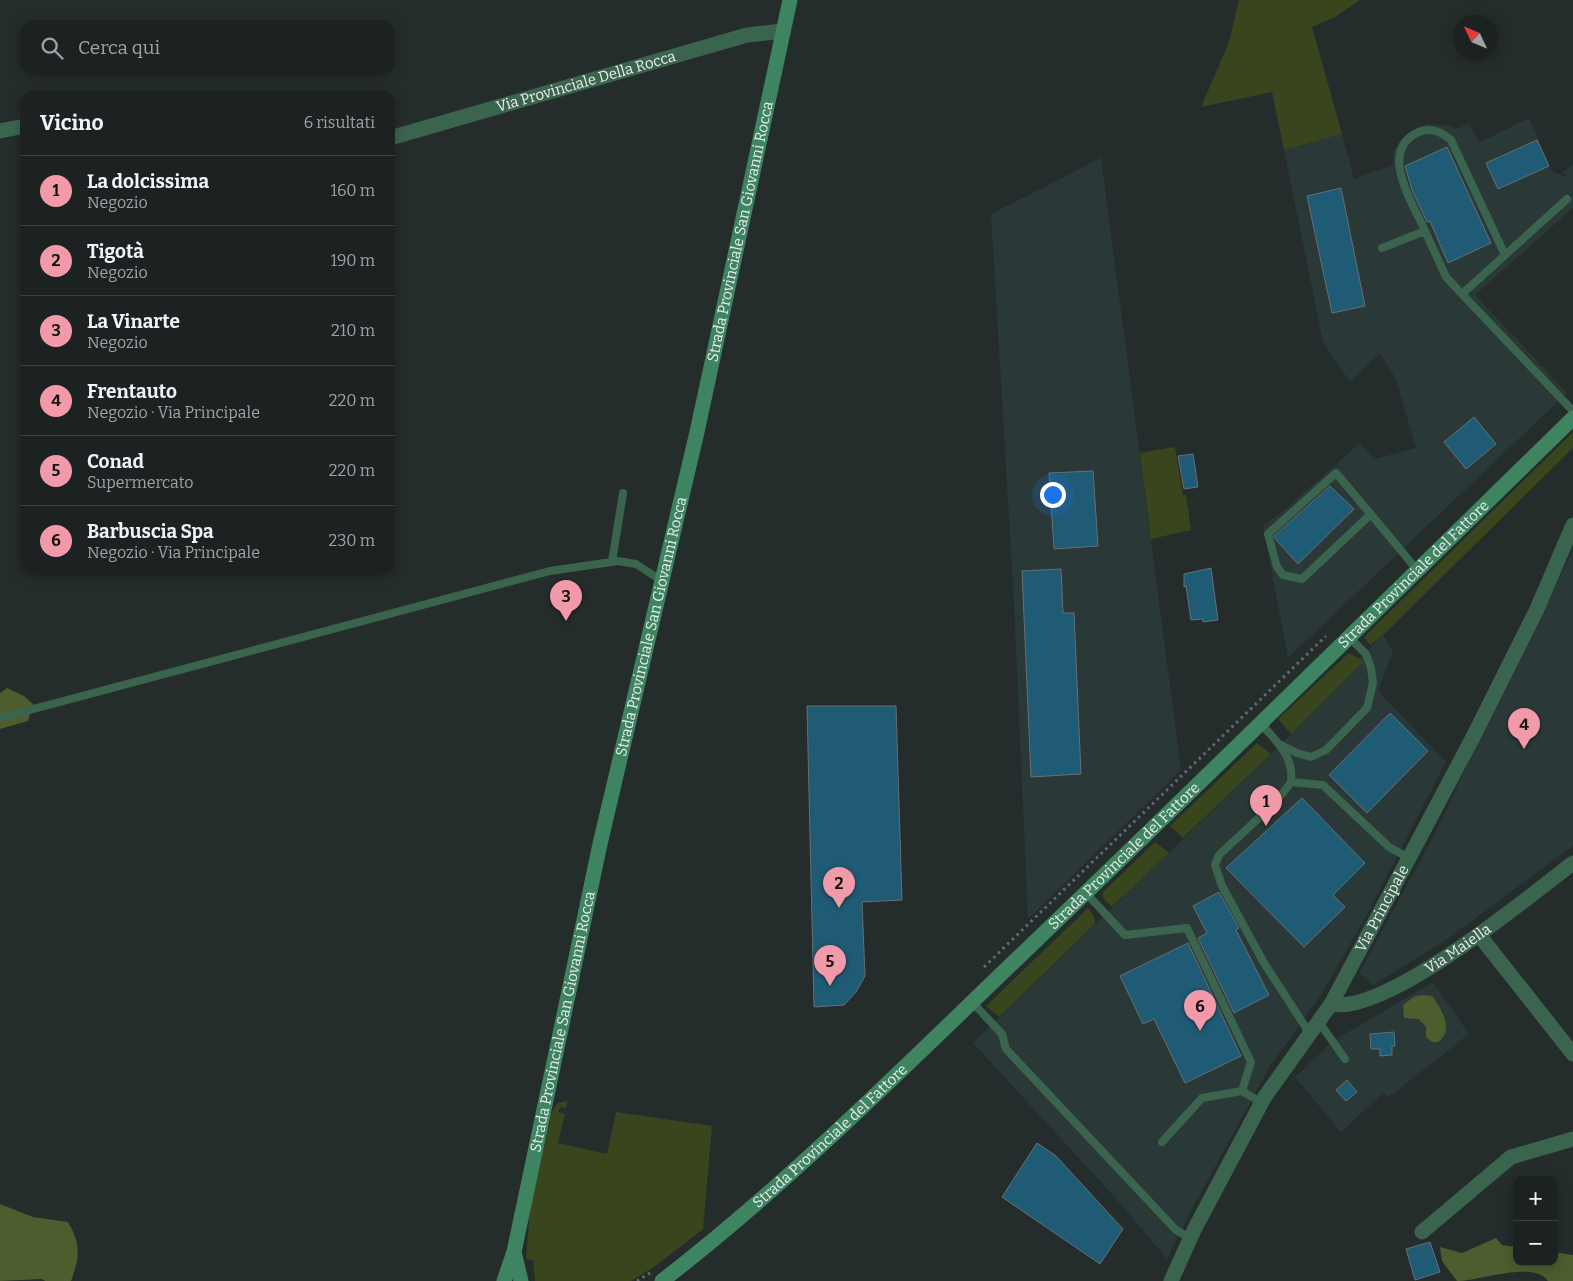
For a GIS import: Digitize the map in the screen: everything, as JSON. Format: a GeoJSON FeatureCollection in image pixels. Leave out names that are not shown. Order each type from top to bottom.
{"type":"FeatureCollection","features":[{"type":"Feature","properties":{"kind":"main road","name":"Strada Provinciale San Giovanni Rocca"},"geometry":{"type":"LineString","coordinates":[[504,1281],[514,1252],[600,844],[697,432],[790,0]]}},
{"type":"Feature","properties":{"kind":"main road","name":"Strada Provinciale del Fattore"},"geometry":{"type":"LineString","coordinates":[[656,1277],[698,1252],[832,1136],[1261,724],[1573,418]]}},
{"type":"Feature","properties":{"kind":"main road","name":"Strada Provinciale San Giovanni Rocca"},"geometry":{"type":"LineString","coordinates":[[514,1252],[521,1281]]}},
{"type":"Feature","properties":{"kind":"street","name":"Via Provinciale Della Rocca"},"geometry":{"type":"LineString","coordinates":[[395,137],[747,35],[783,31]]}},
{"type":"Feature","properties":{"kind":"street"},"geometry":{"type":"LineString","coordinates":[[0,131],[20,127]]}},
{"type":"Feature","properties":{"kind":"street","name":"Via Principale"},"geometry":{"type":"LineString","coordinates":[[1171,1281],[1190,1238],[1262,1103],[1279,1074],[1331,1004],[1409,858],[1532,618],[1573,525]]}},
{"type":"Feature","properties":{"kind":"street","name":"Via Maiella"},"geometry":{"type":"LineString","coordinates":[[1331,1004],[1340,1006],[1376,997],[1459,950],[1573,863]]}},
{"type":"Feature","properties":{"kind":"street"},"geometry":{"type":"LineString","coordinates":[[1479,934],[1573,1054]]}},
{"type":"Feature","properties":{"kind":"street"},"geometry":{"type":"LineString","coordinates":[[1422,1232],[1511,1157],[1573,1139]]}},
{"type":"Feature","properties":{"kind":"lane"},"geometry":{"type":"LineString","coordinates":[[1505,255],[1451,140],[1435,131],[1423,130],[1411,135],[1402,146],[1398,155],[1399,168],[1446,277],[1573,411]]}},
{"type":"Feature","properties":{"kind":"lane"},"geometry":{"type":"LineString","coordinates":[[1462,294],[1567,199]]}},
{"type":"Feature","properties":{"kind":"lane"},"geometry":{"type":"LineString","coordinates":[[1382,248],[1425,231]]}},
{"type":"Feature","properties":{"kind":"lane"},"geometry":{"type":"LineString","coordinates":[[1371,514],[1302,579],[1283,576],[1277,568],[1268,534],[1336,473],[1371,514],[1417,570]]}},
{"type":"Feature","properties":{"kind":"lane"},"geometry":{"type":"LineString","coordinates":[[612,562],[623,493]]}},
{"type":"Feature","properties":{"kind":"lane"},"geometry":{"type":"LineString","coordinates":[[0,718],[550,571],[612,562],[636,564],[662,581]]}},
{"type":"Feature","properties":{"kind":"lane"},"geometry":{"type":"LineString","coordinates":[[1280,745],[1311,757],[1319,754],[1326,750],[1367,708],[1373,683],[1371,668],[1366,654],[1349,637]]}},
{"type":"Feature","properties":{"kind":"lane"},"geometry":{"type":"LineString","coordinates":[[1261,724],[1280,745],[1291,769],[1291,782],[1282,794],[1219,855],[1215,865],[1222,886],[1264,963],[1314,1028],[1345,1059]]}},
{"type":"Feature","properties":{"kind":"lane"},"geometry":{"type":"LineString","coordinates":[[1291,782],[1323,785],[1389,847],[1409,858]]}},
{"type":"Feature","properties":{"kind":"lane"},"geometry":{"type":"LineString","coordinates":[[1086,893],[1125,935],[1187,928],[1252,1062],[1242,1091]]}},
{"type":"Feature","properties":{"kind":"lane"},"geometry":{"type":"LineString","coordinates":[[972,1002],[1002,1034],[1006,1049],[1176,1230],[1190,1238]]}},
{"type":"Feature","properties":{"kind":"lane"},"geometry":{"type":"LineString","coordinates":[[1162,1142],[1202,1098],[1242,1091],[1262,1103]]}},
{"type":"Feature","properties":{"kind":"path"},"geometry":{"type":"LineString","coordinates":[[980,971],[1331,631]]}},
{"type":"Feature","properties":{"kind":"path"},"geometry":{"type":"LineString","coordinates":[[638,1281],[656,1277]]}},
{"type":"Feature","properties":{"kind":"shaded area"},"geometry":{"type":"Polygon","coordinates":[[[1529,118],[1552,171],[1567,178],[1563,172],[1573,164],[1573,208],[1475,295],[1567,393],[1288,658],[1263,525],[1281,513],[1360,443],[1375,459],[1416,448],[1396,379],[1380,353],[1350,382],[1323,342],[1284,150],[1342,134],[1354,179],[1393,165],[1393,152],[1402,138],[1413,129],[1427,124],[1445,125],[1458,129],[1469,123],[1479,143],[1529,118]]]}},
{"type":"Feature","properties":{"kind":"shaded area"},"geometry":{"type":"Polygon","coordinates":[[[1101,158],[1181,770],[1028,919],[1014,602],[991,214],[1101,158]]]}},
{"type":"Feature","properties":{"kind":"shaded area"},"geometry":{"type":"Polygon","coordinates":[[[1573,551],[1573,846],[1446,940],[1373,985],[1359,973],[1440,824],[1494,706],[1573,551]]]}},
{"type":"Feature","properties":{"kind":"shaded area"},"geometry":{"type":"Polygon","coordinates":[[[1383,635],[1393,651],[1378,691],[1446,762],[1365,918],[1321,995],[1270,1066],[1193,1207],[1167,1259],[1120,1203],[973,1043],[1271,754],[1363,662],[1359,659],[1383,635]]]}},
{"type":"Feature","properties":{"kind":"shaded area"},"geometry":{"type":"Polygon","coordinates":[[[1433,982],[1469,1034],[1389,1097],[1383,1093],[1341,1132],[1295,1077],[1333,1041],[1433,982]]]}},
{"type":"Feature","properties":{"kind":"green space"},"geometry":{"type":"Polygon","coordinates":[[[1239,0],[1360,0],[1335,17],[1312,27],[1342,134],[1284,150],[1272,92],[1201,107],[1229,42],[1239,0]]]}},
{"type":"Feature","properties":{"kind":"green space"},"geometry":{"type":"Polygon","coordinates":[[[1573,432],[1573,448],[1383,635],[1370,645],[1364,637],[1573,432]]]}},
{"type":"Feature","properties":{"kind":"green space"},"geometry":{"type":"Polygon","coordinates":[[[1175,447],[1183,496],[1186,495],[1191,530],[1151,539],[1140,453],[1175,447]]]}},
{"type":"Feature","properties":{"kind":"green space"},"geometry":{"type":"Polygon","coordinates":[[[1349,653],[1364,661],[1291,734],[1278,719],[1349,653]]]}},
{"type":"Feature","properties":{"kind":"green space"},"geometry":{"type":"Polygon","coordinates":[[[7,688],[24,696],[33,704],[28,721],[0,729],[0,693],[7,688]]]}},
{"type":"Feature","properties":{"kind":"green space"},"geometry":{"type":"Polygon","coordinates":[[[1257,743],[1271,754],[1183,838],[1170,826],[1257,743]]]}},
{"type":"Feature","properties":{"kind":"green space"},"geometry":{"type":"Polygon","coordinates":[[[1155,842],[1169,853],[1112,907],[1103,898],[1103,892],[1155,842]]]}},
{"type":"Feature","properties":{"kind":"green space"},"geometry":{"type":"Polygon","coordinates":[[[1088,908],[1094,916],[1095,924],[999,1017],[986,1006],[1088,908]]]}},
{"type":"Feature","properties":{"kind":"green space"},"geometry":{"type":"Polygon","coordinates":[[[1415,996],[1432,996],[1445,1019],[1446,1031],[1438,1042],[1432,1042],[1426,1037],[1426,1027],[1419,1019],[1404,1018],[1403,1005],[1415,996]]]}},
{"type":"Feature","properties":{"kind":"green space"},"geometry":{"type":"Polygon","coordinates":[[[567,1101],[566,1108],[560,1107],[558,1112],[565,1114],[558,1143],[607,1154],[616,1112],[712,1126],[703,1229],[654,1267],[631,1281],[535,1281],[533,1260],[526,1259],[530,1209],[552,1111],[558,1103],[567,1101]]]}},
{"type":"Feature","properties":{"kind":"green space"},"geometry":{"type":"Polygon","coordinates":[[[0,1204],[33,1217],[68,1222],[75,1237],[78,1251],[71,1281],[45,1281],[42,1279],[0,1281],[0,1204]]]}},
{"type":"Feature","properties":{"kind":"green space"},"geometry":{"type":"Polygon","coordinates":[[[1496,1238],[1502,1245],[1513,1246],[1513,1266],[1558,1266],[1558,1253],[1573,1255],[1573,1281],[1548,1281],[1541,1275],[1531,1272],[1519,1272],[1457,1281],[1442,1261],[1440,1247],[1462,1253],[1496,1238]]]}},
{"type":"Feature","properties":{"kind":"building"},"geometry":{"type":"Polygon","coordinates":[[[1537,140],[1549,166],[1498,189],[1486,163],[1537,140]]]}},
{"type":"Feature","properties":{"kind":"building"},"geometry":{"type":"Polygon","coordinates":[[[1447,147],[1491,243],[1448,263],[1430,221],[1427,222],[1412,190],[1405,166],[1447,147]]]}},
{"type":"Feature","properties":{"kind":"building"},"geometry":{"type":"Polygon","coordinates":[[[1341,188],[1365,306],[1332,313],[1307,196],[1341,188]]]}},
{"type":"Feature","properties":{"kind":"building"},"geometry":{"type":"Polygon","coordinates":[[[1474,417],[1496,444],[1466,469],[1444,442],[1474,417]]]}},
{"type":"Feature","properties":{"kind":"building"},"geometry":{"type":"Polygon","coordinates":[[[1193,454],[1198,487],[1184,489],[1178,456],[1193,454]]]}},
{"type":"Feature","properties":{"kind":"building"},"geometry":{"type":"Polygon","coordinates":[[[1093,471],[1098,546],[1054,549],[1049,473],[1093,471]]]}},
{"type":"Feature","properties":{"kind":"building"},"geometry":{"type":"Polygon","coordinates":[[[1330,486],[1354,509],[1298,564],[1274,536],[1330,486]]]}},
{"type":"Feature","properties":{"kind":"building"},"geometry":{"type":"Polygon","coordinates":[[[1211,568],[1218,620],[1203,622],[1203,619],[1191,620],[1186,586],[1184,587],[1184,574],[1211,568]]]}},
{"type":"Feature","properties":{"kind":"building"},"geometry":{"type":"Polygon","coordinates":[[[1061,569],[1063,613],[1074,613],[1081,774],[1031,777],[1022,571],[1061,569]]]}},
{"type":"Feature","properties":{"kind":"building"},"geometry":{"type":"Polygon","coordinates":[[[807,706],[896,706],[902,900],[862,902],[865,976],[856,992],[844,1005],[814,1007],[807,706]]]}},
{"type":"Feature","properties":{"kind":"building"},"geometry":{"type":"Polygon","coordinates":[[[1390,713],[1428,751],[1367,813],[1329,775],[1390,713]]]}},
{"type":"Feature","properties":{"kind":"building"},"geometry":{"type":"Polygon","coordinates":[[[1302,798],[1365,863],[1333,895],[1345,907],[1304,947],[1226,868],[1302,798]]]}},
{"type":"Feature","properties":{"kind":"building"},"geometry":{"type":"Polygon","coordinates":[[[1219,892],[1239,928],[1236,930],[1269,995],[1234,1013],[1198,938],[1207,933],[1193,906],[1219,892]]]}},
{"type":"Feature","properties":{"kind":"building"},"geometry":{"type":"Polygon","coordinates":[[[1188,943],[1241,1056],[1185,1083],[1154,1019],[1143,1024],[1120,976],[1188,943]]]}},
{"type":"Feature","properties":{"kind":"building"},"geometry":{"type":"Polygon","coordinates":[[[1394,1032],[1395,1046],[1392,1046],[1392,1055],[1380,1056],[1380,1049],[1371,1049],[1370,1034],[1394,1032]]]}},
{"type":"Feature","properties":{"kind":"building"},"geometry":{"type":"Polygon","coordinates":[[[1347,1080],[1357,1092],[1346,1101],[1336,1090],[1347,1080]]]}},
{"type":"Feature","properties":{"kind":"building"},"geometry":{"type":"Polygon","coordinates":[[[1037,1143],[1056,1156],[1123,1229],[1100,1264],[1002,1197],[1037,1143]]]}},
{"type":"Feature","properties":{"kind":"building"},"geometry":{"type":"Polygon","coordinates":[[[1430,1242],[1440,1272],[1415,1280],[1406,1249],[1430,1242]]]}},
{"type":"Feature","properties":{"kind":"place","name":"La Vinarte"},"geometry":{"type":"Point","coordinates":[566,621]}},
{"type":"Feature","properties":{"kind":"place","name":"Frentauto"},"geometry":{"type":"Point","coordinates":[1524,749]}},
{"type":"Feature","properties":{"kind":"place","name":"La dolcissima"},"geometry":{"type":"Point","coordinates":[1266,826]}},
{"type":"Feature","properties":{"kind":"place","name":"Tigotà"},"geometry":{"type":"Point","coordinates":[839,908]}},
{"type":"Feature","properties":{"kind":"place","name":"Conad"},"geometry":{"type":"Point","coordinates":[830,986]}},
{"type":"Feature","properties":{"kind":"place","name":"Barbuscia Spa"},"geometry":{"type":"Point","coordinates":[1200,1031]}}]}
